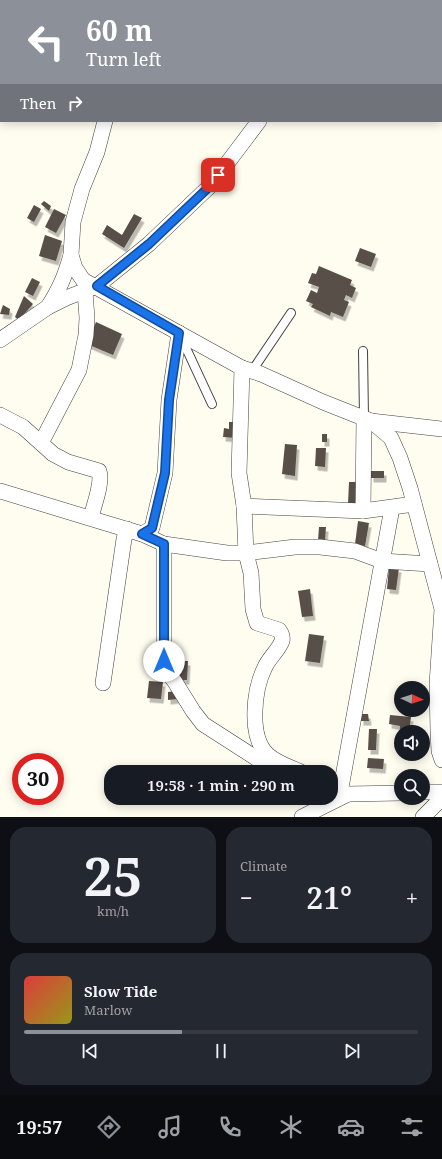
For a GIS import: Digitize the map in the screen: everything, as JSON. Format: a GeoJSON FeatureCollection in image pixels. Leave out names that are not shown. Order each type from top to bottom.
{"type":"FeatureCollection","features":[{"type":"Feature","properties":{"kind":"street"},"geometry":{"type":"LineString","coordinates":[[48,306],[59,289],[65,275],[71,255],[73,222],[82,189],[98,152],[105,122]]}},
{"type":"Feature","properties":{"kind":"street"},"geometry":{"type":"LineString","coordinates":[[0,340],[48,306],[91,289],[149,244],[210,186],[258,122]]}},
{"type":"Feature","properties":{"kind":"street"},"geometry":{"type":"LineString","coordinates":[[71,255],[75,268],[91,289],[179,333],[247,370],[368,419],[442,429]]}},
{"type":"Feature","properties":{"kind":"street"},"geometry":{"type":"LineString","coordinates":[[41,444],[78,370],[86,335],[91,289]]}},
{"type":"Feature","properties":{"kind":"street"},"geometry":{"type":"LineString","coordinates":[[142,534],[152,528],[165,473],[169,400],[179,333]]}},
{"type":"Feature","properties":{"kind":"street"},"geometry":{"type":"LineString","coordinates":[[247,370],[239,473],[244,506],[246,553],[251,573],[255,618],[257,623],[279,630],[282,637],[282,641],[270,658],[260,678],[255,725],[256,734],[267,755],[286,765]]}},
{"type":"Feature","properties":{"kind":"street"},"geometry":{"type":"LineString","coordinates":[[0,415],[23,427],[53,454],[68,462],[99,471],[99,488],[91,518]]}},
{"type":"Feature","properties":{"kind":"street"},"geometry":{"type":"LineString","coordinates":[[368,419],[391,438],[400,458],[442,609],[437,691],[438,745],[442,760]]}},
{"type":"Feature","properties":{"kind":"street"},"geometry":{"type":"LineString","coordinates":[[363,511],[368,419]]}},
{"type":"Feature","properties":{"kind":"street"},"geometry":{"type":"LineString","coordinates":[[0,490],[127,529],[164,544],[226,553],[246,553],[295,547],[320,547],[355,551],[382,560],[430,564]]}},
{"type":"Feature","properties":{"kind":"street"},"geometry":{"type":"LineString","coordinates":[[244,506],[363,511],[414,504]]}},
{"type":"Feature","properties":{"kind":"street"},"geometry":{"type":"LineString","coordinates":[[338,787],[392,508]]}},
{"type":"Feature","properties":{"kind":"street"},"geometry":{"type":"LineString","coordinates":[[103,683],[124,539],[127,529]]}},
{"type":"Feature","properties":{"kind":"street"},"geometry":{"type":"LineString","coordinates":[[164,544],[164,661],[167,671],[203,724],[267,765]]}},
{"type":"Feature","properties":{"kind":"street"},"geometry":{"type":"LineString","coordinates":[[338,792],[394,792]]}},
{"type":"Feature","properties":{"kind":"street"},"geometry":{"type":"LineString","coordinates":[[430,792],[442,792]]}},
{"type":"Feature","properties":{"kind":"street"},"geometry":{"type":"LineString","coordinates":[[423,817],[442,799]]}},
{"type":"Feature","properties":{"kind":"street"},"geometry":{"type":"LineString","coordinates":[[302,817],[319,805]]}},
{"type":"Feature","properties":{"kind":"lane"},"geometry":{"type":"LineString","coordinates":[[247,370],[291,313]]}},
{"type":"Feature","properties":{"kind":"lane"},"geometry":{"type":"LineString","coordinates":[[179,333],[212,404]]}},
{"type":"Feature","properties":{"kind":"lane"},"geometry":{"type":"LineString","coordinates":[[363,351],[368,419]]}},
{"type":"Feature","properties":{"kind":"building"},"geometry":{"type":"Polygon","coordinates":[[[44,201],[51,206],[49,211],[41,204],[44,201]]]}},
{"type":"Feature","properties":{"kind":"building"},"geometry":{"type":"Polygon","coordinates":[[[34,205],[41,209],[34,222],[27,218],[34,205]]]}},
{"type":"Feature","properties":{"kind":"building"},"geometry":{"type":"Polygon","coordinates":[[[54,209],[66,215],[56,233],[45,227],[54,209]]]}},
{"type":"Feature","properties":{"kind":"building"},"geometry":{"type":"Polygon","coordinates":[[[134,214],[142,218],[124,248],[102,234],[107,225],[122,235],[134,214]]]}},
{"type":"Feature","properties":{"kind":"building"},"geometry":{"type":"Polygon","coordinates":[[[45,235],[62,241],[56,261],[39,256],[45,235]]]}},
{"type":"Feature","properties":{"kind":"building"},"geometry":{"type":"Polygon","coordinates":[[[360,248],[376,254],[371,267],[355,261],[360,248]]]}},
{"type":"Feature","properties":{"kind":"building"},"geometry":{"type":"Polygon","coordinates":[[[319,266],[352,280],[350,285],[356,288],[352,298],[346,295],[344,300],[349,302],[343,317],[331,312],[330,316],[311,307],[313,304],[306,301],[311,290],[317,293],[319,287],[308,283],[312,273],[316,274],[319,266]]]}},
{"type":"Feature","properties":{"kind":"building"},"geometry":{"type":"Polygon","coordinates":[[[32,278],[40,282],[33,296],[25,292],[32,278]]]}},
{"type":"Feature","properties":{"kind":"building"},"geometry":{"type":"Polygon","coordinates":[[[24,296],[33,304],[19,320],[15,317],[24,296]]]}},
{"type":"Feature","properties":{"kind":"building"},"geometry":{"type":"Polygon","coordinates":[[[3,305],[10,309],[9,315],[0,314],[3,305]]]}},
{"type":"Feature","properties":{"kind":"building"},"geometry":{"type":"Polygon","coordinates":[[[96,322],[122,334],[113,355],[87,344],[96,322]]]}},
{"type":"Feature","properties":{"kind":"building"},"geometry":{"type":"Polygon","coordinates":[[[229,422],[237,422],[236,438],[223,437],[224,428],[229,429],[229,422]]]}},
{"type":"Feature","properties":{"kind":"building"},"geometry":{"type":"Polygon","coordinates":[[[322,434],[327,434],[327,442],[322,442],[322,434]]]}},
{"type":"Feature","properties":{"kind":"building"},"geometry":{"type":"Polygon","coordinates":[[[285,444],[297,445],[295,476],[282,474],[285,444]]]}},
{"type":"Feature","properties":{"kind":"building"},"geometry":{"type":"Polygon","coordinates":[[[316,448],[326,448],[325,467],[315,466],[316,448]]]}},
{"type":"Feature","properties":{"kind":"building"},"geometry":{"type":"Polygon","coordinates":[[[371,471],[384,471],[384,478],[371,478],[371,471]]]}},
{"type":"Feature","properties":{"kind":"building"},"geometry":{"type":"Polygon","coordinates":[[[349,482],[357,482],[356,505],[348,504],[349,482]]]}},
{"type":"Feature","properties":{"kind":"building"},"geometry":{"type":"Polygon","coordinates":[[[358,521],[369,523],[365,546],[355,544],[358,521]]]}},
{"type":"Feature","properties":{"kind":"building"},"geometry":{"type":"Polygon","coordinates":[[[319,527],[326,527],[325,540],[318,540],[319,527]]]}},
{"type":"Feature","properties":{"kind":"building"},"geometry":{"type":"Polygon","coordinates":[[[389,567],[399,568],[396,590],[387,589],[389,567]]]}},
{"type":"Feature","properties":{"kind":"building"},"geometry":{"type":"Polygon","coordinates":[[[310,589],[313,616],[302,617],[298,591],[310,589]]]}},
{"type":"Feature","properties":{"kind":"building"},"geometry":{"type":"Polygon","coordinates":[[[309,634],[324,636],[320,663],[305,661],[309,634]]]}},
{"type":"Feature","properties":{"kind":"building"},"geometry":{"type":"Polygon","coordinates":[[[168,661],[188,661],[187,680],[178,680],[178,667],[170,667],[168,661]]]}},
{"type":"Feature","properties":{"kind":"building"},"geometry":{"type":"Polygon","coordinates":[[[149,681],[163,682],[161,699],[147,698],[149,681]]]}},
{"type":"Feature","properties":{"kind":"building"},"geometry":{"type":"Polygon","coordinates":[[[177,691],[178,699],[168,700],[168,692],[177,691]]]}},
{"type":"Feature","properties":{"kind":"building"},"geometry":{"type":"Polygon","coordinates":[[[361,714],[368,714],[369,721],[361,721],[361,714]]]}},
{"type":"Feature","properties":{"kind":"building"},"geometry":{"type":"Polygon","coordinates":[[[390,715],[394,715],[394,717],[411,717],[410,725],[389,724],[390,715]]]}},
{"type":"Feature","properties":{"kind":"building"},"geometry":{"type":"Polygon","coordinates":[[[369,729],[377,729],[376,750],[368,750],[369,729]]]}},
{"type":"Feature","properties":{"kind":"building"},"geometry":{"type":"Polygon","coordinates":[[[368,758],[384,759],[383,769],[367,768],[368,758]]]}},
{"type":"Feature","properties":{"kind":"route"},"geometry":{"type":"LineString","coordinates":[[164,661],[164,544],[142,534],[152,528],[165,473],[169,400],[179,333],[97,286],[149,244],[210,186],[218,175]]}}]}
